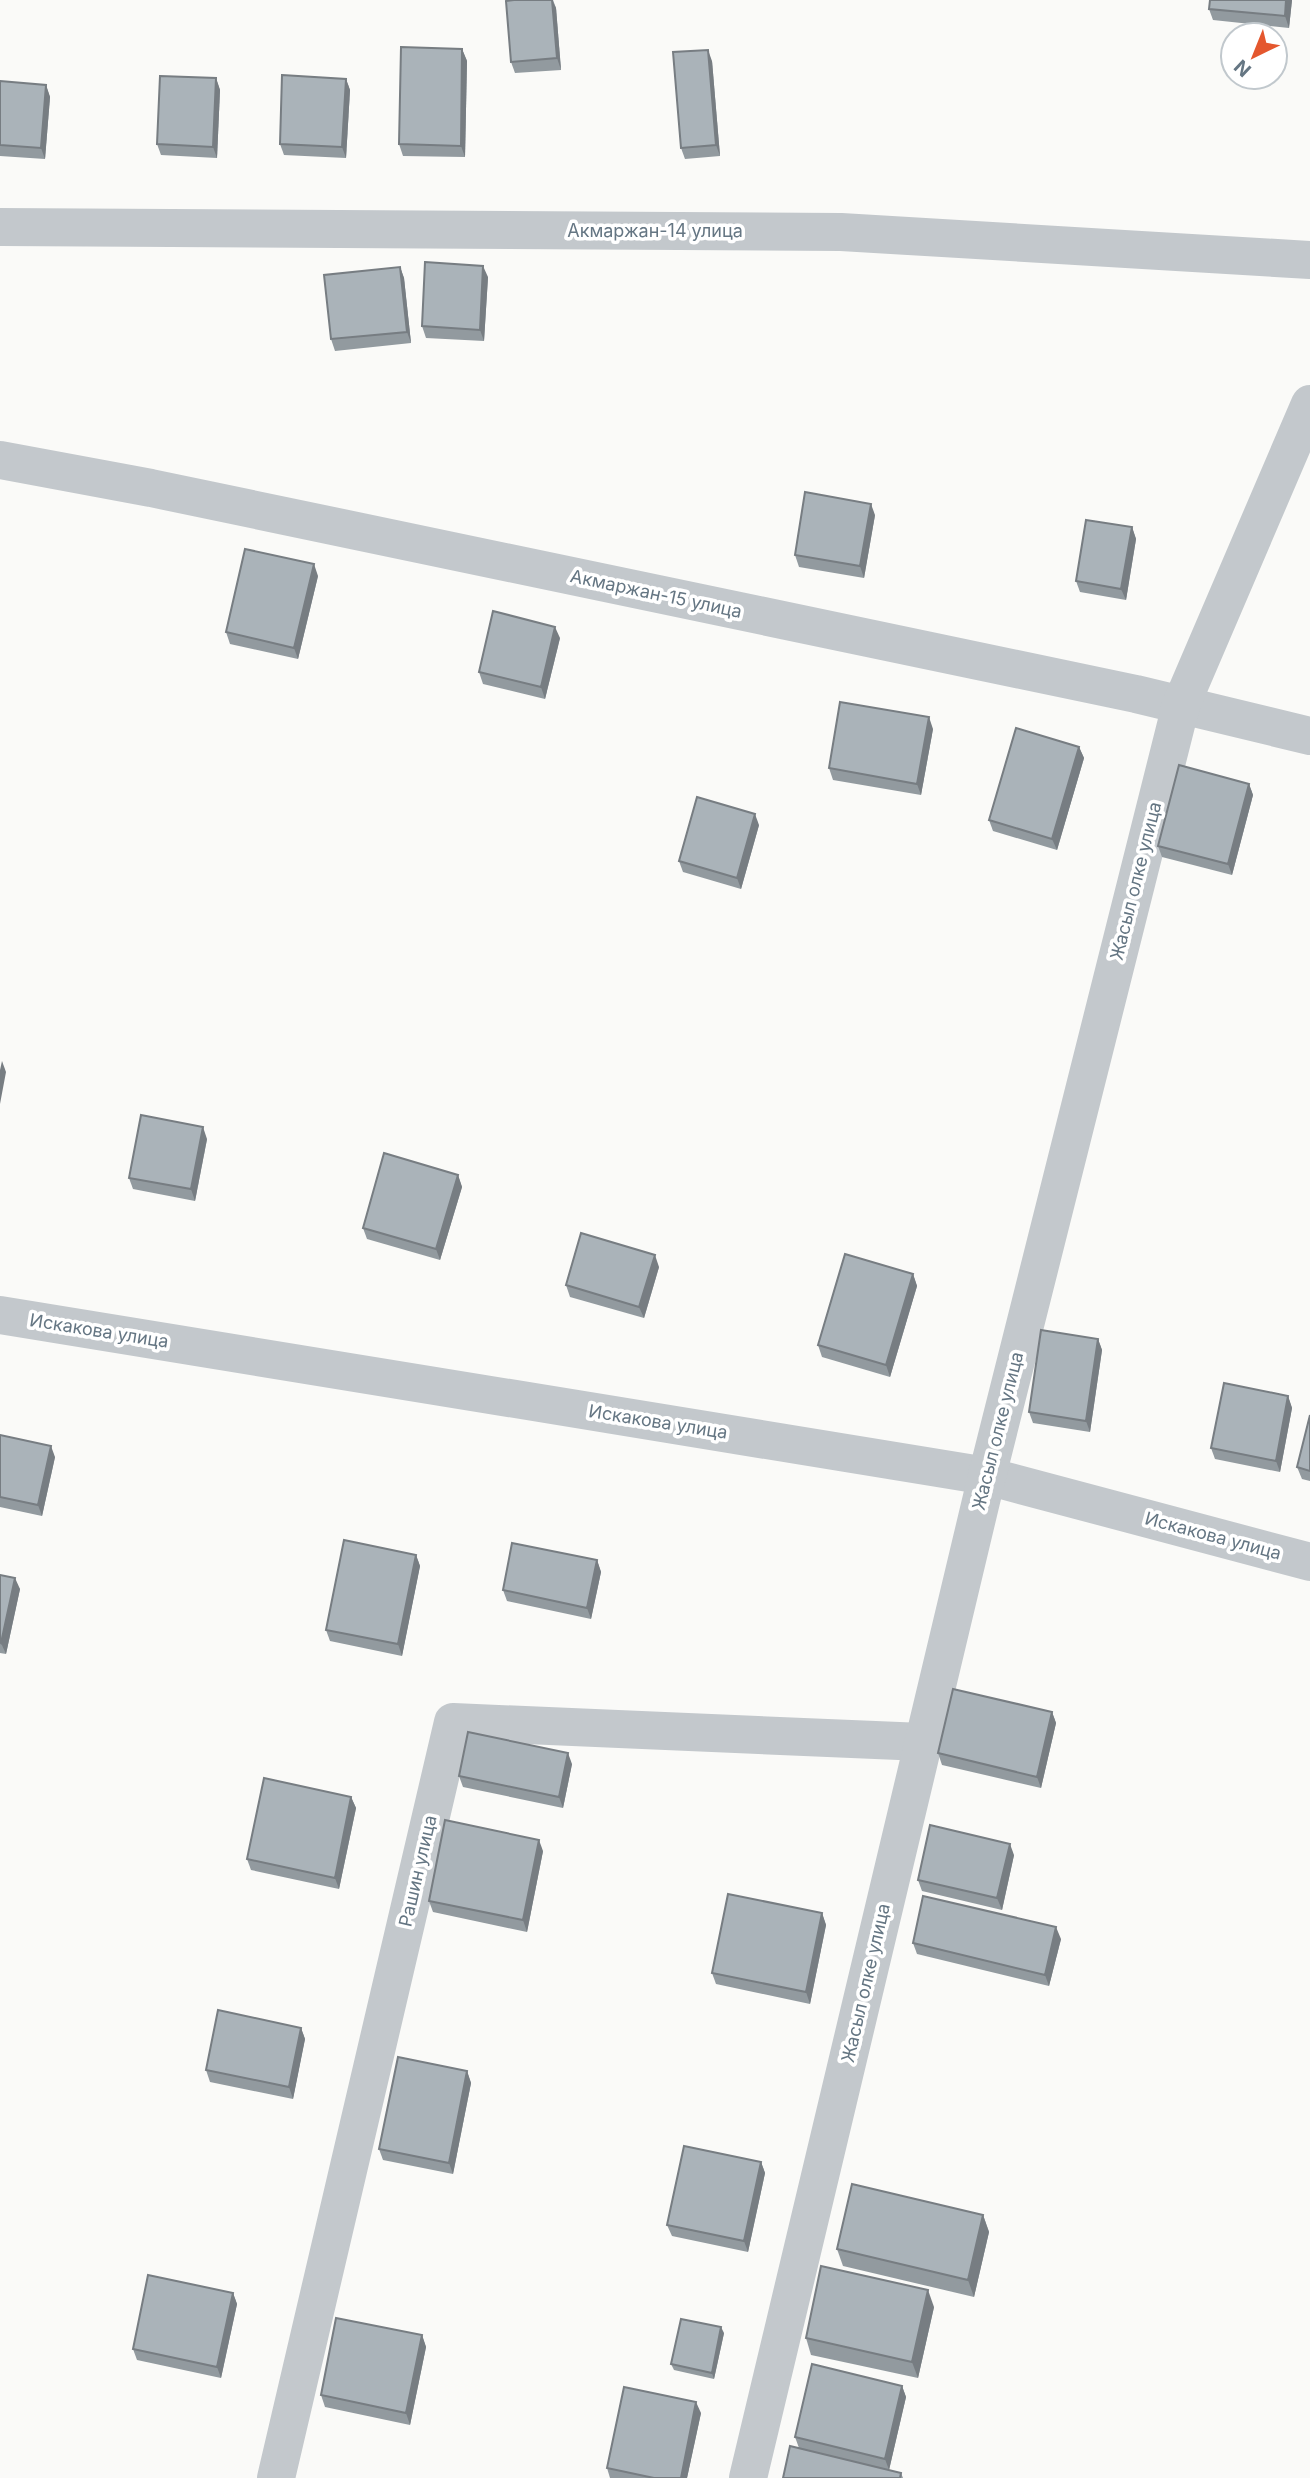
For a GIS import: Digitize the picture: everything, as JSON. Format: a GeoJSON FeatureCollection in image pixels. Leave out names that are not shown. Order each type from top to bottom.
{"type":"FeatureCollection","features":[{"type":"Feature","properties":{"kind":"street","name":"Акмаржан-14 улица"},"geometry":{"type":"LineString","coordinates":[[0,227],[841,232],[1310,260]]}},
{"type":"Feature","properties":{"kind":"street","name":"Жасыл олке улица"},"geometry":{"type":"LineString","coordinates":[[748,2478],[986,1476],[1181,705],[1310,404]]}},
{"type":"Feature","properties":{"kind":"street","name":"Акмаржан-15 улица"},"geometry":{"type":"LineString","coordinates":[[0,460],[151,488],[1181,705],[1310,737]]}},
{"type":"Feature","properties":{"kind":"street","name":"Искакова улица"},"geometry":{"type":"LineString","coordinates":[[0,1315],[986,1476],[1310,1562]]}},
{"type":"Feature","properties":{"kind":"street","name":"Рашин улица"},"geometry":{"type":"LineString","coordinates":[[276,2478],[453,1721],[923,1742]]}},
{"type":"Feature","properties":{"kind":"building"},"geometry":{"type":"Polygon","coordinates":[[[552,0],[557,58],[511,62],[506,1],[552,0]]]}},
{"type":"Feature","properties":{"kind":"building"},"geometry":{"type":"Polygon","coordinates":[[[1210,0],[1286,0],[1285,16],[1209,9],[1210,0]]]}},
{"type":"Feature","properties":{"kind":"building"},"geometry":{"type":"Polygon","coordinates":[[[401,47],[462,49],[461,146],[399,144],[401,47]]]}},
{"type":"Feature","properties":{"kind":"building"},"geometry":{"type":"Polygon","coordinates":[[[708,50],[716,145],[681,148],[673,52],[708,50]]]}},
{"type":"Feature","properties":{"kind":"building"},"geometry":{"type":"Polygon","coordinates":[[[282,75],[346,79],[342,147],[280,144],[282,75]]]}},
{"type":"Feature","properties":{"kind":"building"},"geometry":{"type":"Polygon","coordinates":[[[160,76],[216,78],[213,147],[157,144],[160,76]]]}},
{"type":"Feature","properties":{"kind":"building"},"geometry":{"type":"Polygon","coordinates":[[[0,81],[46,85],[41,148],[0,145],[0,81]]]}},
{"type":"Feature","properties":{"kind":"building"},"geometry":{"type":"Polygon","coordinates":[[[425,262],[483,266],[480,330],[422,326],[425,262]]]}},
{"type":"Feature","properties":{"kind":"building"},"geometry":{"type":"Polygon","coordinates":[[[400,267],[407,332],[331,339],[324,275],[400,267]]]}},
{"type":"Feature","properties":{"kind":"building"},"geometry":{"type":"Polygon","coordinates":[[[805,492],[871,504],[860,566],[795,555],[805,492]]]}},
{"type":"Feature","properties":{"kind":"building"},"geometry":{"type":"Polygon","coordinates":[[[1086,520],[1132,527],[1121,589],[1076,581],[1086,520]]]}},
{"type":"Feature","properties":{"kind":"building"},"geometry":{"type":"Polygon","coordinates":[[[245,549],[314,564],[294,648],[226,632],[245,549]]]}},
{"type":"Feature","properties":{"kind":"building"},"geometry":{"type":"Polygon","coordinates":[[[493,611],[555,627],[541,687],[479,672],[493,611]]]}},
{"type":"Feature","properties":{"kind":"building"},"geometry":{"type":"Polygon","coordinates":[[[840,702],[929,717],[917,784],[829,768],[840,702]]]}},
{"type":"Feature","properties":{"kind":"building"},"geometry":{"type":"Polygon","coordinates":[[[1016,728],[1079,747],[1052,839],[989,820],[1016,728]]]}},
{"type":"Feature","properties":{"kind":"building"},"geometry":{"type":"Polygon","coordinates":[[[1179,765],[1249,784],[1228,864],[1158,846],[1179,765]]]}},
{"type":"Feature","properties":{"kind":"building"},"geometry":{"type":"Polygon","coordinates":[[[697,797],[755,814],[737,878],[679,861],[697,797]]]}},
{"type":"Feature","properties":{"kind":"building"},"geometry":{"type":"Polygon","coordinates":[[[141,1115],[203,1127],[191,1189],[129,1178],[141,1115]]]}},
{"type":"Feature","properties":{"kind":"building"},"geometry":{"type":"Polygon","coordinates":[[[384,1153],[458,1175],[436,1249],[363,1228],[384,1153]]]}},
{"type":"Feature","properties":{"kind":"building"},"geometry":{"type":"Polygon","coordinates":[[[581,1233],[655,1255],[639,1307],[566,1285],[581,1233]]]}},
{"type":"Feature","properties":{"kind":"building"},"geometry":{"type":"Polygon","coordinates":[[[845,1254],[913,1274],[886,1365],[818,1345],[845,1254]]]}},
{"type":"Feature","properties":{"kind":"building"},"geometry":{"type":"Polygon","coordinates":[[[1041,1330],[1098,1339],[1086,1421],[1029,1412],[1041,1330]]]}},
{"type":"Feature","properties":{"kind":"building"},"geometry":{"type":"Polygon","coordinates":[[[1224,1383],[1288,1396],[1276,1461],[1211,1448],[1224,1383]]]}},
{"type":"Feature","properties":{"kind":"building"},"geometry":{"type":"Polygon","coordinates":[[[1310,1415],[1310,1471],[1297,1467],[1310,1415]]]}},
{"type":"Feature","properties":{"kind":"building"},"geometry":{"type":"Polygon","coordinates":[[[0,1435],[51,1446],[38,1505],[0,1497],[0,1435]]]}},
{"type":"Feature","properties":{"kind":"building"},"geometry":{"type":"Polygon","coordinates":[[[344,1540],[416,1555],[398,1644],[326,1630],[344,1540]]]}},
{"type":"Feature","properties":{"kind":"building"},"geometry":{"type":"Polygon","coordinates":[[[512,1543],[597,1560],[587,1608],[503,1590],[512,1543]]]}},
{"type":"Feature","properties":{"kind":"building"},"geometry":{"type":"Polygon","coordinates":[[[0,1575],[15,1578],[1,1643],[0,1642],[0,1575]]]}},
{"type":"Feature","properties":{"kind":"building"},"geometry":{"type":"Polygon","coordinates":[[[953,1689],[1052,1712],[1037,1777],[938,1753],[953,1689]]]}},
{"type":"Feature","properties":{"kind":"building"},"geometry":{"type":"Polygon","coordinates":[[[468,1732],[568,1753],[559,1797],[459,1776],[468,1732]]]}},
{"type":"Feature","properties":{"kind":"building"},"geometry":{"type":"Polygon","coordinates":[[[264,1778],[351,1797],[335,1878],[247,1859],[264,1778]]]}},
{"type":"Feature","properties":{"kind":"building"},"geometry":{"type":"Polygon","coordinates":[[[445,1820],[539,1840],[523,1920],[429,1901],[445,1820]]]}},
{"type":"Feature","properties":{"kind":"building"},"geometry":{"type":"Polygon","coordinates":[[[930,1825],[1010,1844],[997,1898],[918,1880],[930,1825]]]}},
{"type":"Feature","properties":{"kind":"building"},"geometry":{"type":"Polygon","coordinates":[[[728,1894],[822,1913],[806,1992],[712,1973],[728,1894]]]}},
{"type":"Feature","properties":{"kind":"building"},"geometry":{"type":"Polygon","coordinates":[[[923,1896],[1056,1927],[1045,1975],[913,1943],[923,1896]]]}},
{"type":"Feature","properties":{"kind":"building"},"geometry":{"type":"Polygon","coordinates":[[[218,2010],[301,2028],[289,2087],[206,2070],[218,2010]]]}},
{"type":"Feature","properties":{"kind":"building"},"geometry":{"type":"Polygon","coordinates":[[[398,2057],[467,2071],[449,2163],[379,2149],[398,2057]]]}},
{"type":"Feature","properties":{"kind":"building"},"geometry":{"type":"Polygon","coordinates":[[[684,2146],[761,2162],[744,2241],[667,2225],[684,2146]]]}},
{"type":"Feature","properties":{"kind":"building"},"geometry":{"type":"Polygon","coordinates":[[[852,2184],[983,2215],[968,2280],[837,2249],[852,2184]]]}},
{"type":"Feature","properties":{"kind":"building"},"geometry":{"type":"Polygon","coordinates":[[[821,2266],[928,2290],[912,2362],[806,2338],[821,2266]]]}},
{"type":"Feature","properties":{"kind":"building"},"geometry":{"type":"Polygon","coordinates":[[[148,2275],[233,2293],[217,2367],[133,2349],[148,2275]]]}},
{"type":"Feature","properties":{"kind":"building"},"geometry":{"type":"Polygon","coordinates":[[[336,2318],[422,2335],[406,2413],[321,2395],[336,2318]]]}},
{"type":"Feature","properties":{"kind":"building"},"geometry":{"type":"Polygon","coordinates":[[[681,2319],[721,2327],[712,2373],[671,2364],[681,2319]]]}},
{"type":"Feature","properties":{"kind":"building"},"geometry":{"type":"Polygon","coordinates":[[[812,2364],[902,2386],[885,2459],[795,2437],[812,2364]]]}},
{"type":"Feature","properties":{"kind":"building"},"geometry":{"type":"Polygon","coordinates":[[[624,2387],[696,2402],[681,2478],[654,2478],[607,2468],[624,2387]]]}},
{"type":"Feature","properties":{"kind":"building"},"geometry":{"type":"Polygon","coordinates":[[[790,2446],[901,2473],[900,2478],[783,2478],[790,2446]]]}}]}
